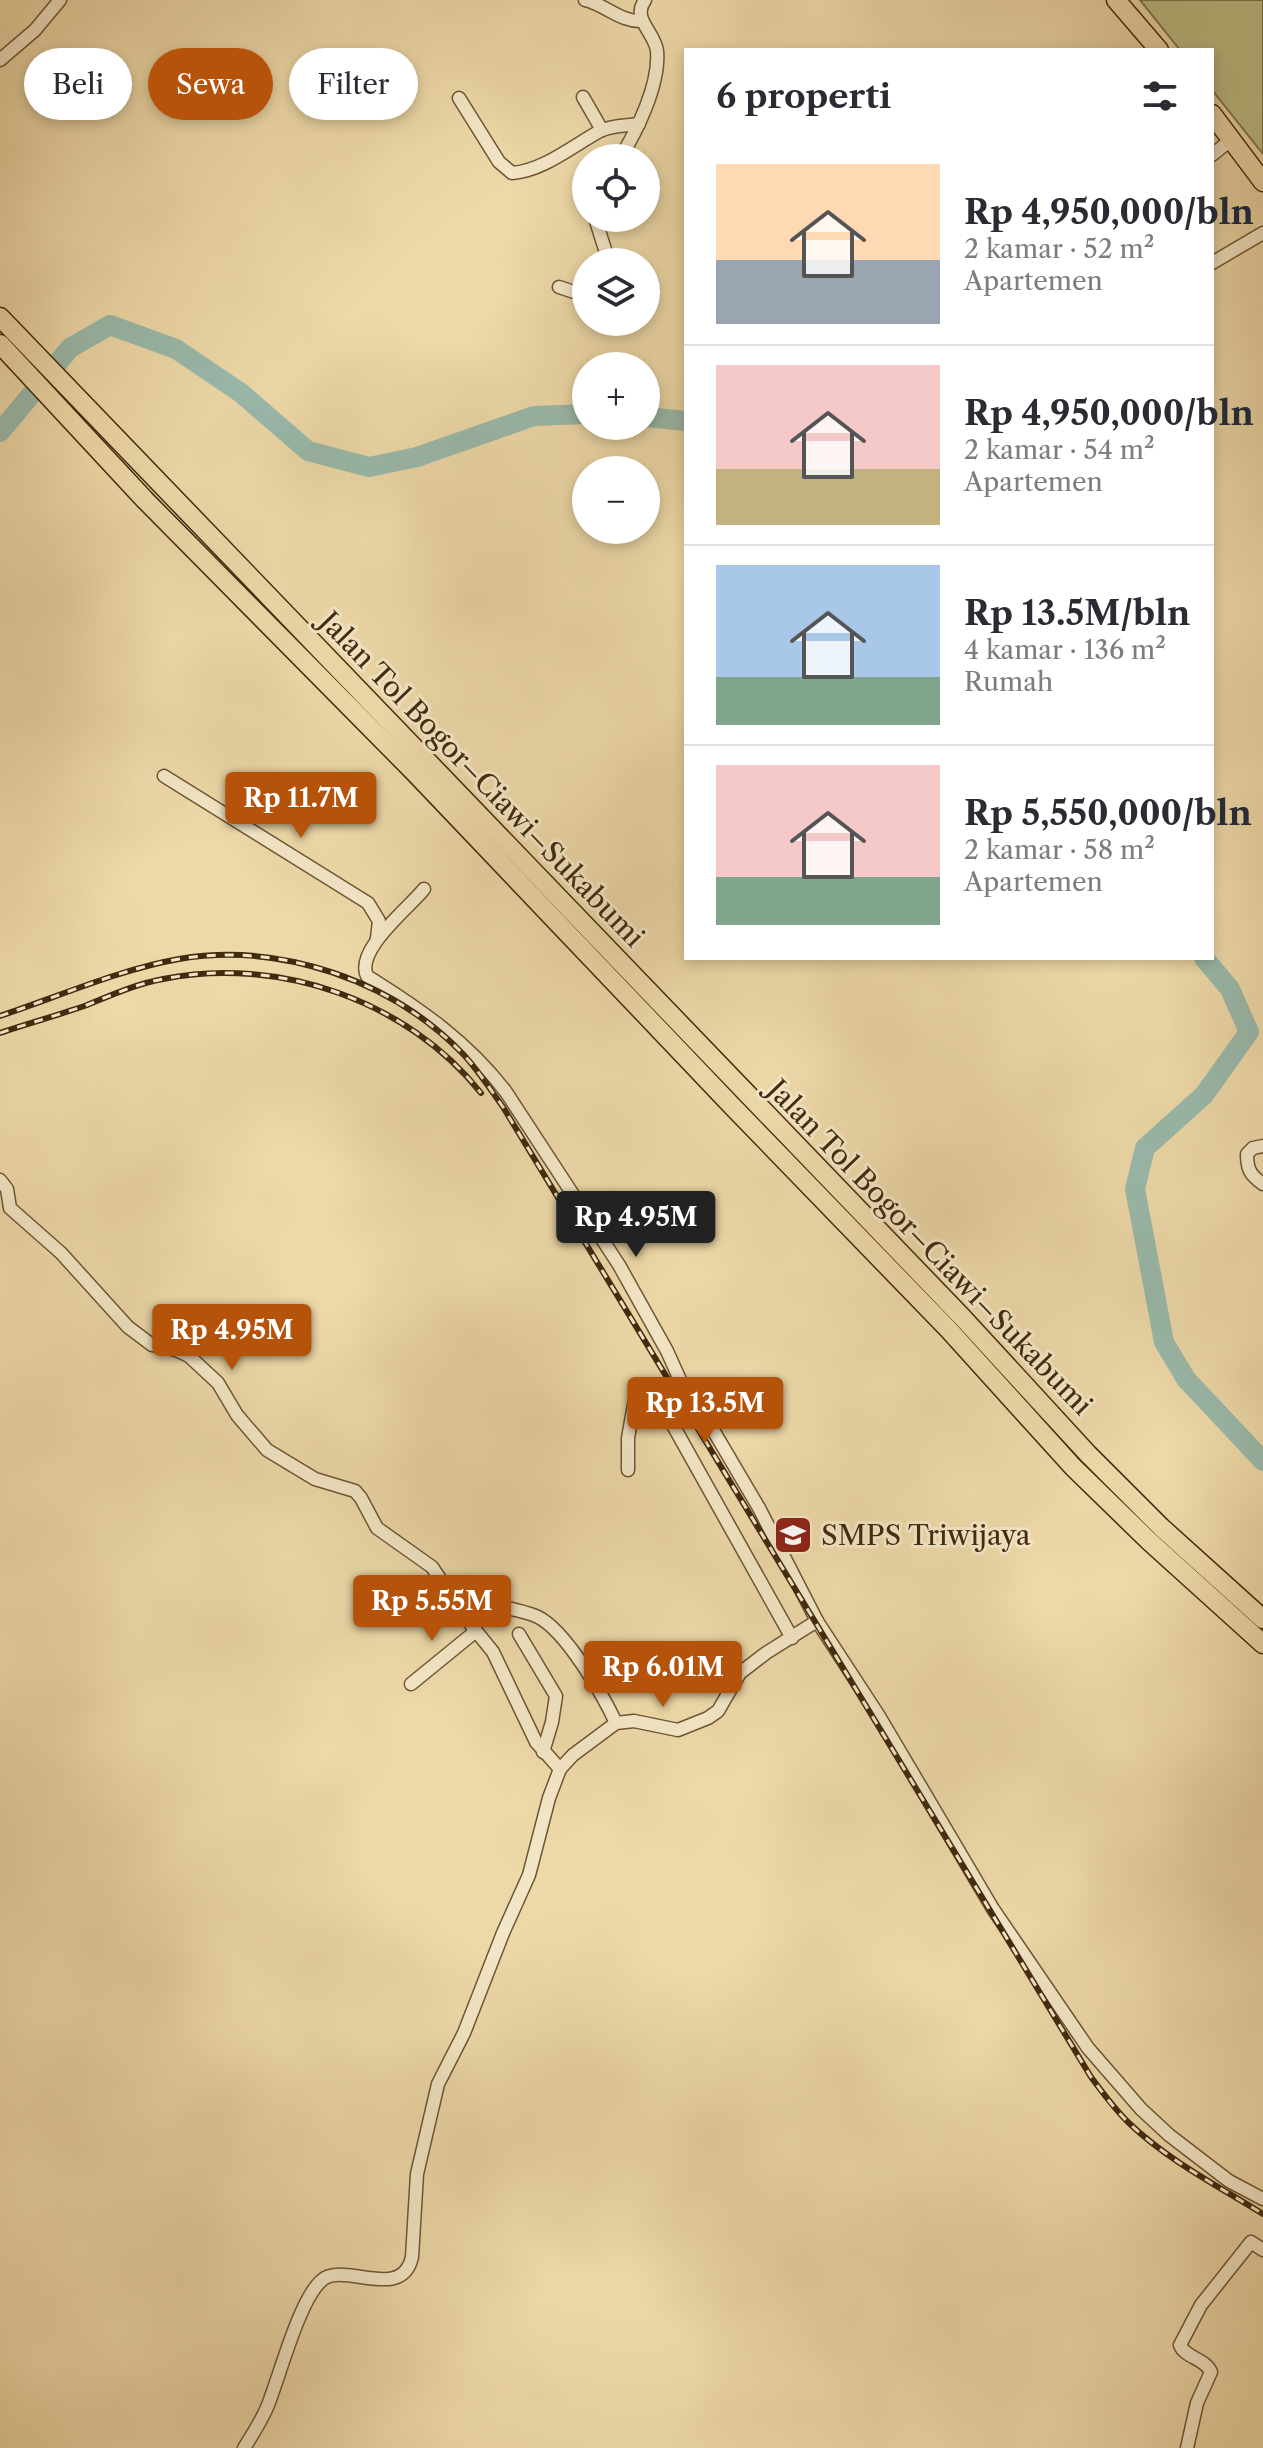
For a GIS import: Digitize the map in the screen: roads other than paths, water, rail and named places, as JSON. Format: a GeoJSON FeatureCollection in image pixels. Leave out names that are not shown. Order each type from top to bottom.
{"type":"FeatureCollection","features":[{"type":"Feature","properties":{"kind":"highway"},"geometry":{"type":"LineString","coordinates":[[1116,0],[1157,48]]}},
{"type":"Feature","properties":{"kind":"highway"},"geometry":{"type":"LineString","coordinates":[[1214,116],[1263,182]]}},
{"type":"Feature","properties":{"kind":"highway","name":"Jalan Tol Bogor–Ciawi–Sukabumi"},"geometry":{"type":"LineString","coordinates":[[0,317],[952,1307],[1088,1454],[1161,1527],[1263,1619]]}},
{"type":"Feature","properties":{"kind":"highway","name":"Jalan Tol Bogor–Ciawi–Sukabumi"},"geometry":{"type":"LineString","coordinates":[[0,344],[145,500],[415,773],[949,1330],[1073,1467],[1263,1644]]}},
{"type":"Feature","properties":{"kind":"street"},"geometry":{"type":"LineString","coordinates":[[0,60],[35,30],[60,0]]}},
{"type":"Feature","properties":{"kind":"street"},"geometry":{"type":"LineString","coordinates":[[585,0],[602,5],[624,18],[642,21]]}},
{"type":"Feature","properties":{"kind":"street"},"geometry":{"type":"LineString","coordinates":[[628,144],[639,124],[657,56],[654,39],[642,21],[640,11],[645,0]]}},
{"type":"Feature","properties":{"kind":"street"},"geometry":{"type":"LineString","coordinates":[[583,97],[602,130]]}},
{"type":"Feature","properties":{"kind":"street"},"geometry":{"type":"LineString","coordinates":[[459,98],[499,162],[512,173],[567,151],[602,130],[639,124]]}},
{"type":"Feature","properties":{"kind":"street"},"geometry":{"type":"LineString","coordinates":[[1214,153],[1232,139]]}},
{"type":"Feature","properties":{"kind":"street"},"geometry":{"type":"LineString","coordinates":[[1214,262],[1263,233]]}},
{"type":"Feature","properties":{"kind":"street"},"geometry":{"type":"LineString","coordinates":[[559,287],[572,291]]}},
{"type":"Feature","properties":{"kind":"street"},"geometry":{"type":"LineString","coordinates":[[164,776],[368,903],[379,921],[377,938]]}},
{"type":"Feature","properties":{"kind":"street"},"geometry":{"type":"LineString","coordinates":[[424,889],[377,938],[366,959],[364,971],[367,976],[452,1034],[484,1064],[506,1092],[619,1265],[681,1382],[759,1508],[817,1621],[879,1716],[993,1909],[1088,2048],[1141,2109],[1169,2135],[1229,2181],[1263,2199]]}},
{"type":"Feature","properties":{"kind":"street"},"geometry":{"type":"LineString","coordinates":[[1263,1146],[1253,1148],[1247,1154],[1252,1176],[1263,1184]]}},
{"type":"Feature","properties":{"kind":"street"},"geometry":{"type":"LineString","coordinates":[[0,1180],[6,1185],[13,1211],[61,1253],[128,1327],[152,1345],[189,1356],[218,1383],[237,1415],[267,1450],[315,1479],[355,1491],[377,1528],[428,1563],[497,1660],[524,1723],[543,1752],[560,1769]]}},
{"type":"Feature","properties":{"kind":"street"},"geometry":{"type":"LineString","coordinates":[[628,1470],[628,1438],[635,1399],[639,1394],[655,1393],[792,1638]]}},
{"type":"Feature","properties":{"kind":"street"},"geometry":{"type":"LineString","coordinates":[[444,1583],[466,1589],[497,1605],[535,1615],[549,1624],[600,1693],[616,1723]]}},
{"type":"Feature","properties":{"kind":"street"},"geometry":{"type":"LineString","coordinates":[[244,2448],[264,2415],[291,2339],[321,2280],[332,2275],[394,2278],[409,2268],[417,2174],[438,2084],[464,2033],[529,1875],[549,1798],[560,1769],[573,1755],[616,1723],[634,1721],[678,1730],[701,1722],[718,1711],[740,1673],[817,1621]]}},
{"type":"Feature","properties":{"kind":"street"},"geometry":{"type":"LineString","coordinates":[[411,1684],[476,1631]]}},
{"type":"Feature","properties":{"kind":"street"},"geometry":{"type":"LineString","coordinates":[[519,1634],[556,1696],[543,1752]]}},
{"type":"Feature","properties":{"kind":"street"},"geometry":{"type":"LineString","coordinates":[[1187,2448],[1197,2403],[1211,2372],[1206,2364],[1182,2350],[1180,2345],[1201,2305],[1251,2242],[1263,2250]]}},
{"type":"Feature","properties":{"kind":"waterway"},"geometry":{"type":"LineString","coordinates":[[0,432],[70,348],[110,325],[176,349],[241,393],[308,451],[369,467],[417,457],[534,416],[572,415]]}},
{"type":"Feature","properties":{"kind":"waterway"},"geometry":{"type":"LineString","coordinates":[[660,418],[684,421]]}},
{"type":"Feature","properties":{"kind":"waterway"},"geometry":{"type":"LineString","coordinates":[[1206,960],[1230,989],[1249,1032],[1204,1095],[1145,1148],[1135,1189],[1164,1342],[1186,1379],[1263,1461]]}},
{"type":"Feature","properties":{"kind":"railway"},"geometry":{"type":"LineString","coordinates":[[0,1016],[112,976],[157,964],[217,955],[256,956],[332,972],[369,987],[435,1028],[463,1054],[503,1107],[1091,2077],[1119,2113],[1161,2150],[1263,2214]]}},
{"type":"Feature","properties":{"kind":"railway"},"geometry":{"type":"LineString","coordinates":[[0,1033],[153,981],[207,973],[251,974],[295,980],[337,992],[378,1010],[416,1033],[451,1060],[481,1093]]}},
{"type":"Feature","properties":{"kind":"place","name":"SMPS Triwijaya"},"geometry":{"type":"Point","coordinates":[793,1535]}}]}
